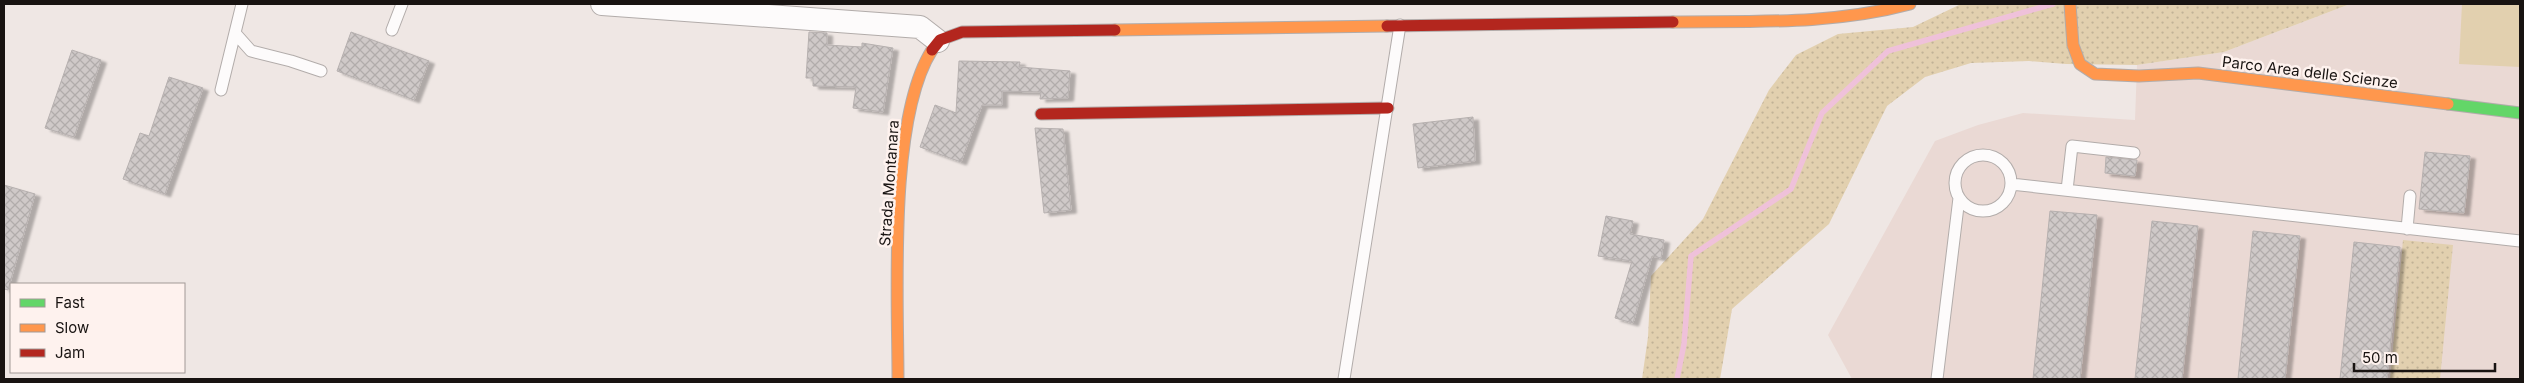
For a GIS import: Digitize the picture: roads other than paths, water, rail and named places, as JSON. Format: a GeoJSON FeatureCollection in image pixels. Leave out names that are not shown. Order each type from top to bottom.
{"type":"FeatureCollection","features":[{"type":"Feature","properties":{"kind":"main road"},"geometry":{"type":"LineString","coordinates":[[938,41],[962,32],[995,30],[1822,20],[1876,13],[1910,4]]}},
{"type":"Feature","properties":{"kind":"main road","name":"Parco Area delle Scienze"},"geometry":{"type":"LineString","coordinates":[[2070,4],[2073,45],[2080,64],[2094,74],[2139,76],[2198,73],[2520,113]]}},
{"type":"Feature","properties":{"kind":"main road","name":"Strada Montanara"},"geometry":{"type":"LineString","coordinates":[[898,379],[899,227],[903,164],[910,105],[921,71],[929,53],[938,41]]}},
{"type":"Feature","properties":{"kind":"main road"},"geometry":{"type":"LineString","coordinates":[[1041,114],[1388,108]]}},
{"type":"Feature","properties":{"kind":"street"},"geometry":{"type":"LineString","coordinates":[[602,4],[920,27],[938,41]]}},
{"type":"Feature","properties":{"kind":"lane"},"geometry":{"type":"LineString","coordinates":[[220,90],[242,4]]}},
{"type":"Feature","properties":{"kind":"lane"},"geometry":{"type":"LineString","coordinates":[[392,30],[402,4]]}},
{"type":"Feature","properties":{"kind":"lane"},"geometry":{"type":"LineString","coordinates":[[1344,379],[1400,25]]}},
{"type":"Feature","properties":{"kind":"lane"},"geometry":{"type":"LineString","coordinates":[[235,33],[252,51],[322,71]]}},
{"type":"Feature","properties":{"kind":"lane"},"geometry":{"type":"LineString","coordinates":[[2067,190],[2072,146],[2134,153]]}},
{"type":"Feature","properties":{"kind":"lane"},"geometry":{"type":"LineString","coordinates":[[1991,155],[2000,160],[2008,170],[2011,184],[2005,200],[1989,210],[1970,208],[1959,198],[1954,185],[1954,177],[1958,168],[1974,156],[1991,155]]}},
{"type":"Feature","properties":{"kind":"lane"},"geometry":{"type":"LineString","coordinates":[[2011,184],[2520,241]]}},
{"type":"Feature","properties":{"kind":"lane"},"geometry":{"type":"LineString","coordinates":[[2407,228],[2410,196]]}},
{"type":"Feature","properties":{"kind":"lane"},"geometry":{"type":"LineString","coordinates":[[1936,379],[1959,198]]}},
{"type":"Feature","properties":{"kind":"waterway"},"geometry":{"type":"LineString","coordinates":[[1677,379],[1684,344],[1691,256],[1791,189],[1822,113],[1888,51],[2053,4]]}}]}
